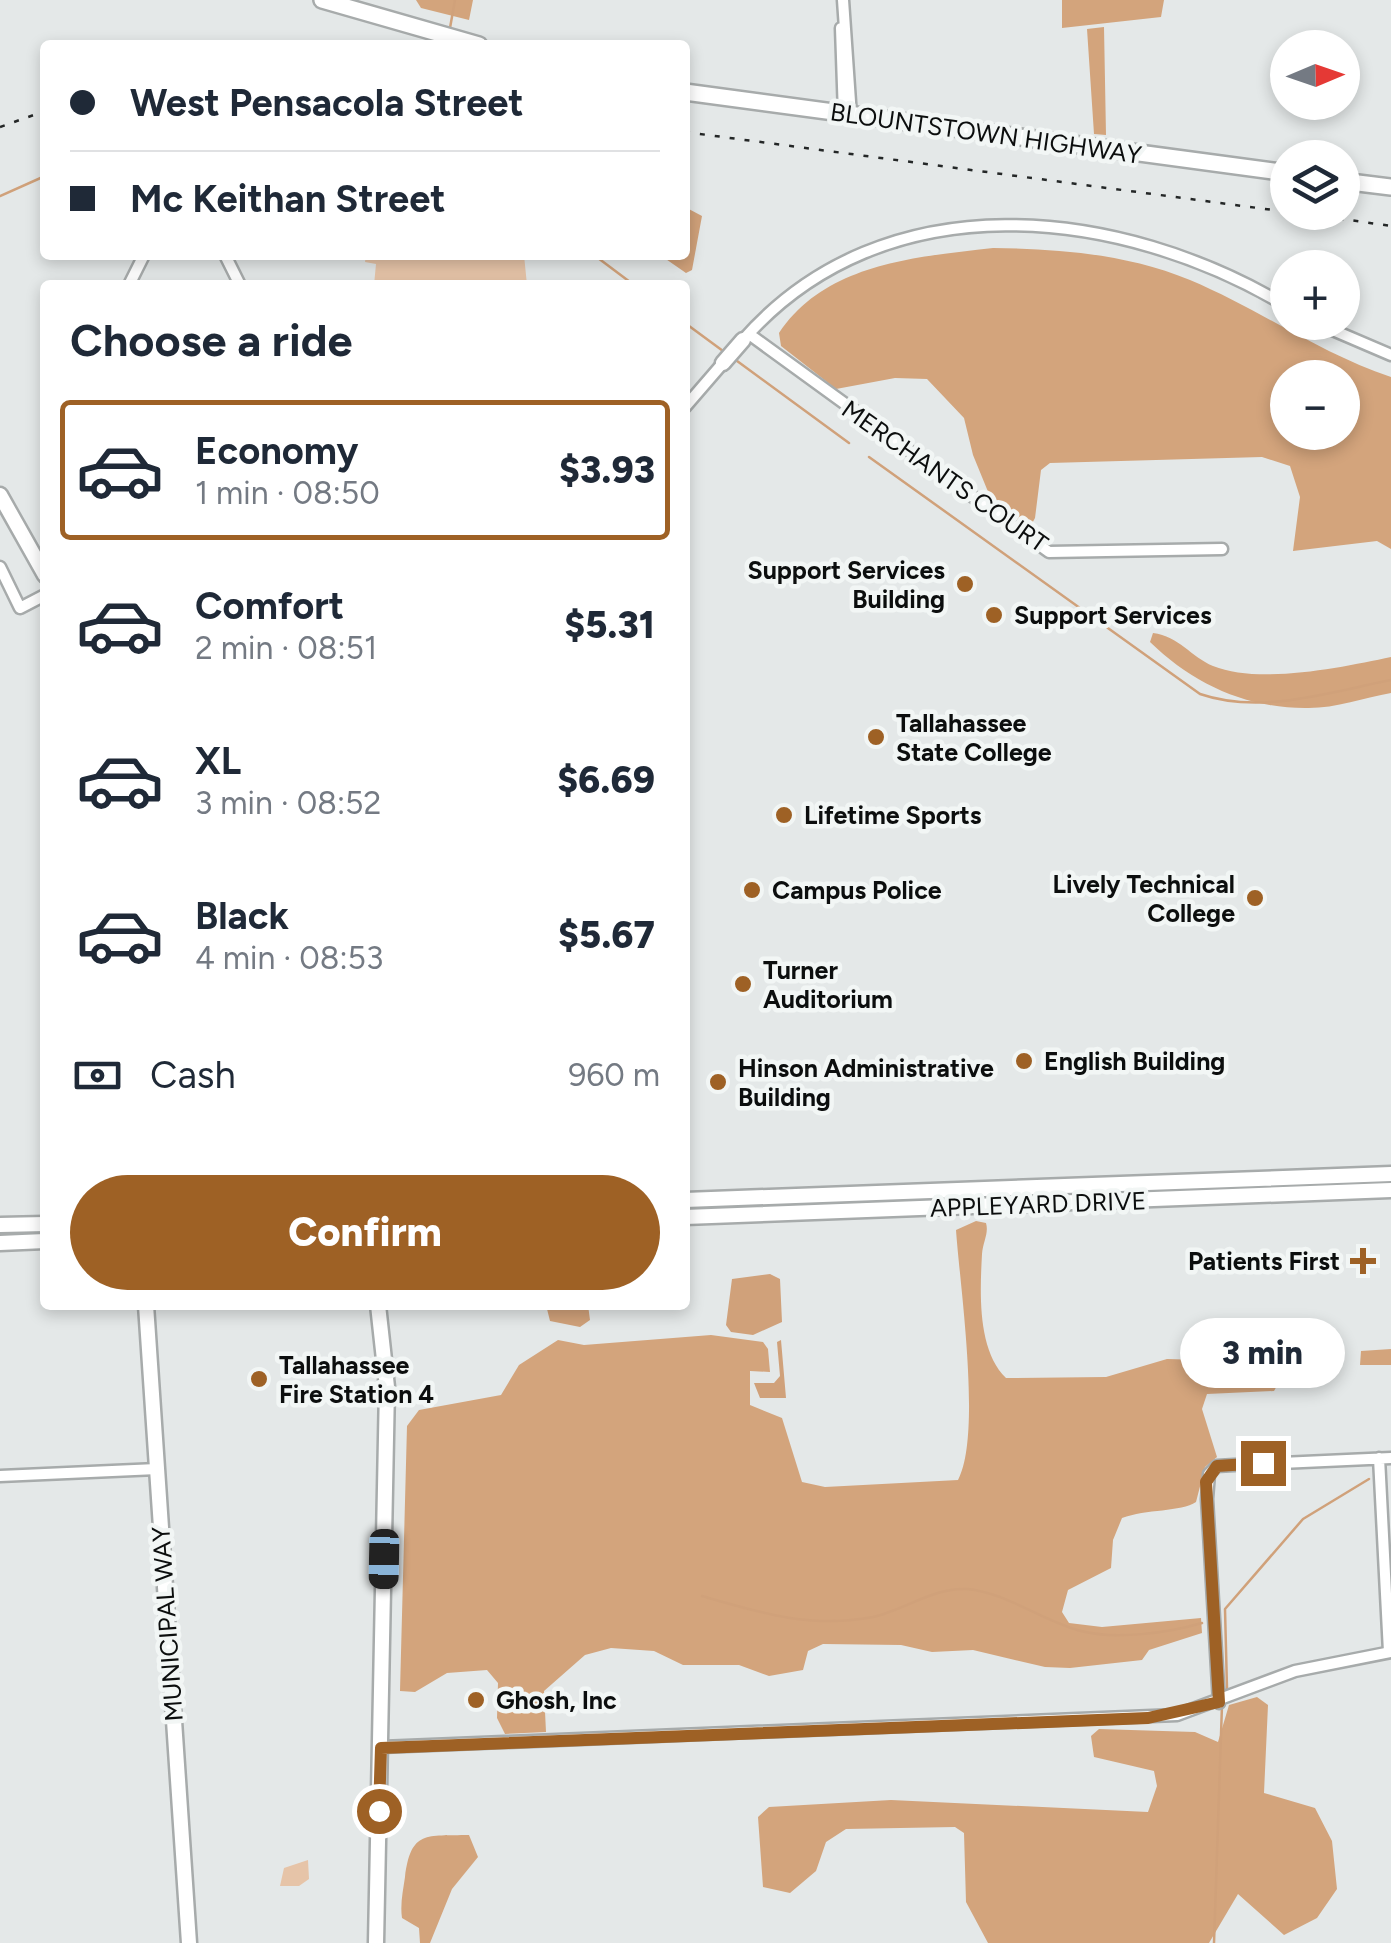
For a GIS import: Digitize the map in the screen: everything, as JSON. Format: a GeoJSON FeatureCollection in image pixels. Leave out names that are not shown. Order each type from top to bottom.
{"type":"FeatureCollection","features":[{"type":"Feature","properties":{"kind":"main road"},"geometry":{"type":"LineString","coordinates":[[322,0],[461,40]]}},
{"type":"Feature","properties":{"kind":"main road","name":"BLOUNTSTOWN HIGHWAY"},"geometry":{"type":"LineString","coordinates":[[690,93],[1270,172]]}},
{"type":"Feature","properties":{"kind":"main road"},"geometry":{"type":"LineString","coordinates":[[1360,183],[1391,187]]}},
{"type":"Feature","properties":{"kind":"main road"},"geometry":{"type":"LineString","coordinates":[[723,363],[746,337]]}},
{"type":"Feature","properties":{"kind":"main road"},"geometry":{"type":"LineString","coordinates":[[0,495],[40,566]]}},
{"type":"Feature","properties":{"kind":"main road","name":"APPLEYARD DRIVE"},"geometry":{"type":"LineString","coordinates":[[690,1200],[1391,1174]]}},
{"type":"Feature","properties":{"kind":"main road"},"geometry":{"type":"LineString","coordinates":[[1306,1177],[1306,1194]]}},
{"type":"Feature","properties":{"kind":"main road"},"geometry":{"type":"LineString","coordinates":[[1087,1185],[1087,1202]]}},
{"type":"Feature","properties":{"kind":"main road","name":"APPLEYARD DRIVE"},"geometry":{"type":"LineString","coordinates":[[690,1217],[1391,1190]]}},
{"type":"Feature","properties":{"kind":"main road"},"geometry":{"type":"LineString","coordinates":[[890,1192],[891,1209]]}},
{"type":"Feature","properties":{"kind":"main road"},"geometry":{"type":"LineString","coordinates":[[710,1199],[711,1216]]}},
{"type":"Feature","properties":{"kind":"main road"},"geometry":{"type":"LineString","coordinates":[[0,1225],[40,1224]]}},
{"type":"Feature","properties":{"kind":"main road"},"geometry":{"type":"LineString","coordinates":[[0,1243],[40,1242]]}},
{"type":"Feature","properties":{"kind":"main road","name":"MUNICIPAL WAY"},"geometry":{"type":"LineString","coordinates":[[146,1310],[189,1943]]}},
{"type":"Feature","properties":{"kind":"main road"},"geometry":{"type":"LineString","coordinates":[[376,1943],[387,1386],[379,1310]]}},
{"type":"Feature","properties":{"kind":"street"},"geometry":{"type":"LineString","coordinates":[[844,0],[848,115]]}},
{"type":"Feature","properties":{"kind":"street"},"geometry":{"type":"LineString","coordinates":[[746,337],[794,290],[820,272],[884,244],[942,233],[1039,227],[1078,229],[1167,248],[1214,266],[1270,297]]}},
{"type":"Feature","properties":{"kind":"street","name":"MERCHANTS COURT"},"geometry":{"type":"LineString","coordinates":[[746,337],[1050,552],[1222,550]]}},
{"type":"Feature","properties":{"kind":"street"},"geometry":{"type":"LineString","coordinates":[[1356,340],[1391,355]]}},
{"type":"Feature","properties":{"kind":"street"},"geometry":{"type":"LineString","coordinates":[[690,401],[723,363]]}},
{"type":"Feature","properties":{"kind":"street"},"geometry":{"type":"LineString","coordinates":[[0,568],[20,608],[40,598]]}},
{"type":"Feature","properties":{"kind":"street"},"geometry":{"type":"LineString","coordinates":[[381,1748],[1148,1718],[1219,1702],[1295,1671],[1390,1652],[1385,1458],[1234,1464],[1217,1466],[1209,1474],[1206,1498],[1219,1702]]}},
{"type":"Feature","properties":{"kind":"street"},"geometry":{"type":"LineString","coordinates":[[0,1476],[157,1470]]}},
{"type":"Feature","properties":{"kind":"shaded area"},"geometry":{"type":"Polygon","coordinates":[[[416,0],[473,0],[469,20],[421,8],[416,0]]]}},
{"type":"Feature","properties":{"kind":"shaded area"},"geometry":{"type":"Polygon","coordinates":[[[1062,0],[1164,0],[1161,17],[1062,28],[1062,0]]]}},
{"type":"Feature","properties":{"kind":"shaded area"},"geometry":{"type":"Polygon","coordinates":[[[1104,27],[1106,135],[1094,134],[1087,29],[1104,27]]]}},
{"type":"Feature","properties":{"kind":"shaded area"},"geometry":{"type":"Polygon","coordinates":[[[690,210],[702,216],[692,270],[686,273],[667,260],[690,260],[690,210]]]}},
{"type":"Feature","properties":{"kind":"shaded area"},"geometry":{"type":"Polygon","coordinates":[[[993,248],[1068,252],[1142,264],[1190,280],[1270,320],[1270,340],[1308,340],[1348,360],[1270,360],[1270,450],[1360,450],[1360,365],[1391,377],[1391,549],[1377,541],[1293,551],[1300,497],[1290,466],[1262,457],[1050,463],[1041,470],[1035,518],[1029,529],[991,499],[973,455],[964,418],[927,379],[895,378],[836,389],[781,346],[779,333],[821,291],[847,278],[904,260],[993,248]]]}},
{"type":"Feature","properties":{"kind":"shaded area"},"geometry":{"type":"Polygon","coordinates":[[[524,260],[526,280],[374,280],[376,264],[365,262],[524,260]]]}},
{"type":"Feature","properties":{"kind":"shaded area"},"geometry":{"type":"Polygon","coordinates":[[[1153,633],[1170,638],[1213,666],[1254,674],[1302,672],[1391,657],[1391,693],[1316,708],[1283,707],[1241,698],[1202,681],[1166,657],[1150,642],[1153,633]]]}},
{"type":"Feature","properties":{"kind":"shaded area"},"geometry":{"type":"Polygon","coordinates":[[[976,1221],[986,1223],[987,1227],[981,1285],[985,1336],[1006,1378],[1106,1377],[1167,1359],[1273,1362],[1282,1377],[1274,1391],[1207,1394],[1202,1409],[1217,1457],[1205,1467],[1196,1502],[1122,1518],[1113,1540],[1111,1568],[1068,1590],[1062,1612],[1069,1623],[1102,1627],[1201,1618],[1202,1633],[1149,1650],[1142,1660],[1070,1668],[1045,1667],[973,1650],[932,1652],[901,1645],[823,1644],[808,1651],[803,1670],[769,1676],[739,1665],[683,1665],[654,1651],[611,1648],[585,1655],[544,1691],[546,1732],[505,1734],[497,1718],[498,1683],[487,1670],[447,1673],[415,1692],[400,1691],[407,1426],[419,1410],[501,1395],[519,1365],[558,1340],[584,1345],[711,1335],[763,1342],[768,1349],[770,1372],[750,1371],[750,1405],[782,1418],[802,1482],[825,1487],[958,1480],[965,1459],[969,1396],[956,1230],[976,1221]]]}},
{"type":"Feature","properties":{"kind":"shaded area"},"geometry":{"type":"Polygon","coordinates":[[[770,1274],[780,1279],[782,1322],[753,1335],[731,1332],[726,1325],[732,1279],[770,1274]]]}},
{"type":"Feature","properties":{"kind":"shaded area"},"geometry":{"type":"Polygon","coordinates":[[[547,1310],[589,1310],[590,1320],[580,1327],[550,1321],[547,1310]]]}},
{"type":"Feature","properties":{"kind":"shaded area"},"geometry":{"type":"Polygon","coordinates":[[[781,1340],[786,1398],[760,1398],[754,1383],[774,1383],[780,1376],[777,1342],[781,1340]]]}},
{"type":"Feature","properties":{"kind":"shaded area"},"geometry":{"type":"Polygon","coordinates":[[[1391,1349],[1391,1365],[1360,1365],[1361,1351],[1391,1349]]]}},
{"type":"Feature","properties":{"kind":"shaded area"},"geometry":{"type":"Polygon","coordinates":[[[1257,1697],[1268,1705],[1264,1793],[1315,1808],[1332,1841],[1337,1889],[1317,1918],[1284,1935],[1238,1894],[1209,1943],[988,1943],[966,1902],[964,1833],[955,1827],[846,1829],[826,1842],[816,1871],[790,1893],[763,1887],[758,1817],[769,1807],[891,1800],[1148,1812],[1157,1786],[1154,1771],[1094,1757],[1091,1736],[1099,1729],[1195,1732],[1218,1742],[1229,1705],[1257,1697]]]}},
{"type":"Feature","properties":{"kind":"shaded area"},"geometry":{"type":"Polygon","coordinates":[[[469,1835],[478,1857],[452,1889],[430,1943],[420,1943],[419,1928],[402,1918],[401,1913],[411,1851],[431,1836],[469,1835]]]}},
{"type":"Feature","properties":{"kind":"shaded area"},"geometry":{"type":"Polygon","coordinates":[[[308,1860],[309,1879],[299,1886],[280,1886],[284,1868],[308,1860]]]}},
{"type":"Feature","properties":{"kind":"waterway"},"geometry":{"type":"LineString","coordinates":[[450,28],[455,0]]}},
{"type":"Feature","properties":{"kind":"waterway"},"geometry":{"type":"LineString","coordinates":[[0,196],[40,178]]}},
{"type":"Feature","properties":{"kind":"waterway"},"geometry":{"type":"LineString","coordinates":[[601,260],[627,280]]}},
{"type":"Feature","properties":{"kind":"waterway"},"geometry":{"type":"LineString","coordinates":[[690,327],[723,351]]}},
{"type":"Feature","properties":{"kind":"waterway"},"geometry":{"type":"LineString","coordinates":[[733,358],[849,443]]}},
{"type":"Feature","properties":{"kind":"waterway"},"geometry":{"type":"LineString","coordinates":[[869,457],[1200,694],[1223,700],[1271,702],[1391,680]]}},
{"type":"Feature","properties":{"kind":"waterway"},"geometry":{"type":"LineString","coordinates":[[1227,1689],[1225,1609],[1303,1519],[1369,1479]]}},
{"type":"Feature","properties":{"kind":"waterway"},"geometry":{"type":"LineString","coordinates":[[702,1596],[766,1613],[829,1621],[873,1617],[931,1595],[967,1589],[997,1596],[1095,1634],[1142,1634],[1202,1623]]}},
{"type":"Feature","properties":{"kind":"waterway"},"geometry":{"type":"LineString","coordinates":[[1214,1943],[1222,1705]]}},
{"type":"Feature","properties":{"kind":"railway"},"geometry":{"type":"LineString","coordinates":[[0,127],[40,113]]}},
{"type":"Feature","properties":{"kind":"railway"},"geometry":{"type":"LineString","coordinates":[[690,133],[1270,210]]}},
{"type":"Feature","properties":{"kind":"railway"},"geometry":{"type":"LineString","coordinates":[[1360,222],[1391,226]]}},
{"type":"Feature","properties":{"kind":"place","name":"Support Services Building"},"geometry":{"type":"Point","coordinates":[965,584]}},
{"type":"Feature","properties":{"kind":"place","name":"Support Services"},"geometry":{"type":"Point","coordinates":[994,615]}},
{"type":"Feature","properties":{"kind":"place","name":"Tallahassee State College"},"geometry":{"type":"Point","coordinates":[876,737]}},
{"type":"Feature","properties":{"kind":"place","name":"Lifetime Sports"},"geometry":{"type":"Point","coordinates":[784,815]}},
{"type":"Feature","properties":{"kind":"place","name":"Campus Police"},"geometry":{"type":"Point","coordinates":[752,890]}},
{"type":"Feature","properties":{"kind":"place","name":"Lively Technical College"},"geometry":{"type":"Point","coordinates":[1255,898]}},
{"type":"Feature","properties":{"kind":"place","name":"Turner Auditorium"},"geometry":{"type":"Point","coordinates":[743,984]}},
{"type":"Feature","properties":{"kind":"place","name":"English Building"},"geometry":{"type":"Point","coordinates":[1024,1061]}},
{"type":"Feature","properties":{"kind":"place","name":"Hinson Administrative Building"},"geometry":{"type":"Point","coordinates":[718,1082]}},
{"type":"Feature","properties":{"kind":"place","name":"Patients First"},"geometry":{"type":"Point","coordinates":[1363,1261]}},
{"type":"Feature","properties":{"kind":"place","name":"Tallahassee Fire Station 4"},"geometry":{"type":"Point","coordinates":[259,1379]}},
{"type":"Feature","properties":{"kind":"place","name":"Ghosh, Inc"},"geometry":{"type":"Point","coordinates":[476,1700]}},
{"type":"Feature","properties":{"kind":"route"},"geometry":{"type":"LineString","coordinates":[[379,1811],[381,1748],[1148,1718],[1192,1712],[1219,1702],[1206,1482],[1217,1466],[1263,1463]]}}]}
